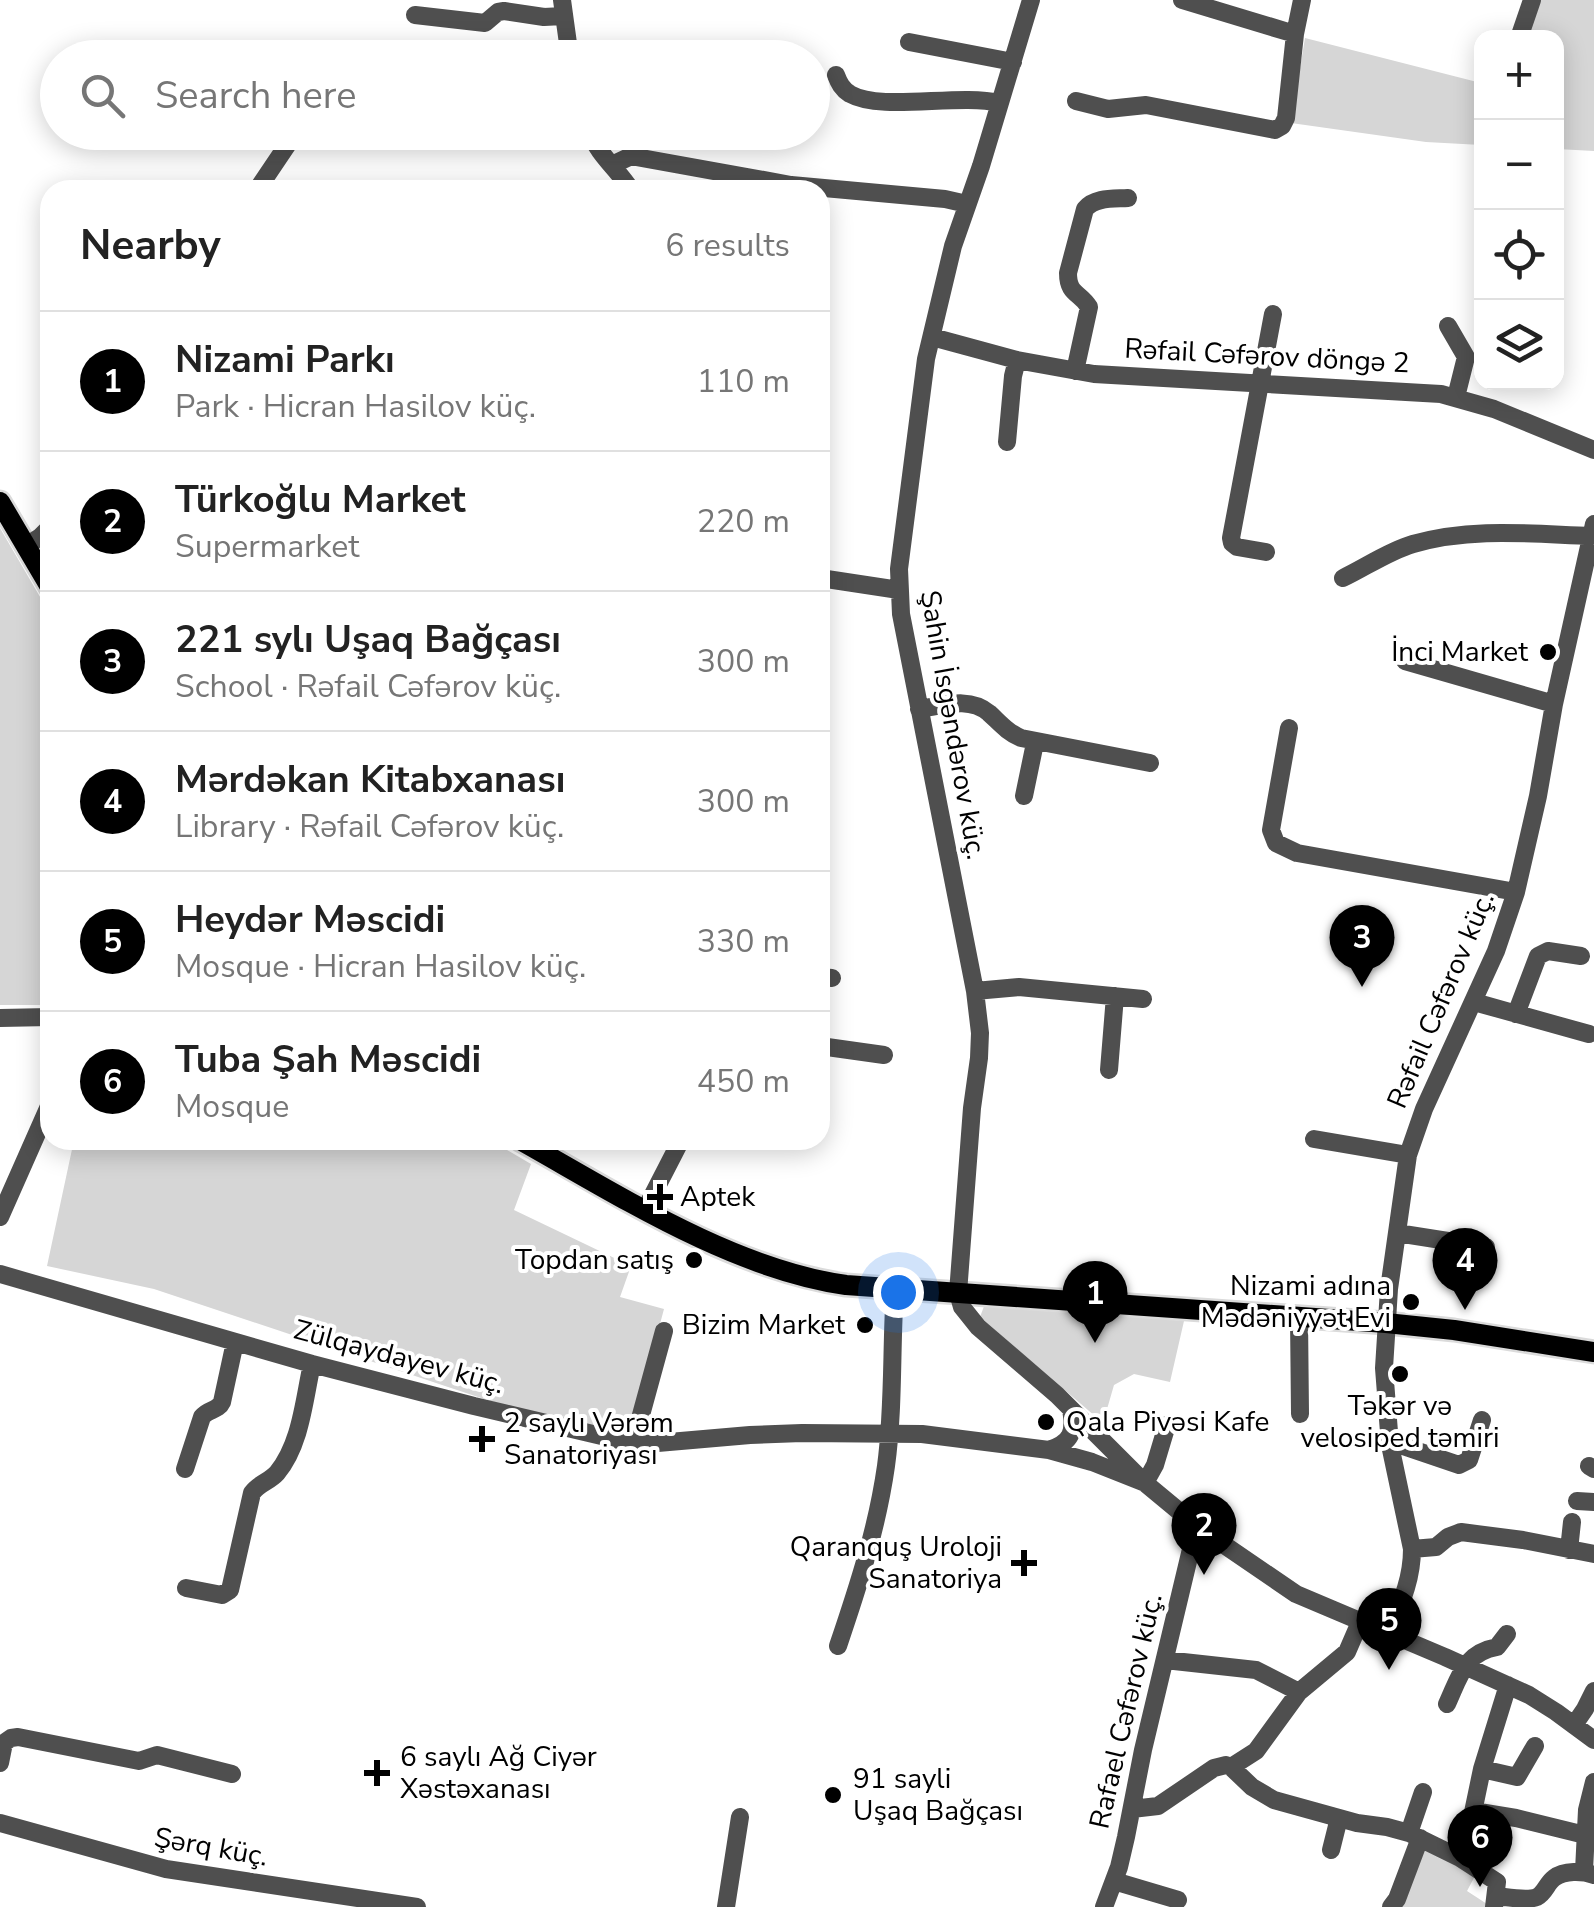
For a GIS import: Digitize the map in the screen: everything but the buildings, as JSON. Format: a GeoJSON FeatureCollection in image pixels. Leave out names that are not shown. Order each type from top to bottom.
{"type":"FeatureCollection","features":[{"type":"Feature","properties":{"kind":"main road"},"geometry":{"type":"LineString","coordinates":[[0,502],[40,570]]}},
{"type":"Feature","properties":{"kind":"main road"},"geometry":{"type":"LineString","coordinates":[[538,1150],[645,1210],[733,1252],[790,1274],[836,1283],[1386,1323],[1594,1352]]}},
{"type":"Feature","properties":{"kind":"street","name":"Şahin İsgəndərov küç."},"geometry":{"type":"LineString","coordinates":[[958,1292],[980,1033],[976,991],[901,614],[901,553],[922,388],[948,266],[1031,0]]}},
{"type":"Feature","properties":{"kind":"street"},"geometry":{"type":"LineString","coordinates":[[1182,0],[1295,34]]}},
{"type":"Feature","properties":{"kind":"street"},"geometry":{"type":"LineString","coordinates":[[1076,101],[1108,108],[1146,105],[1275,130],[1286,118],[1302,0]]}},
{"type":"Feature","properties":{"kind":"street"},"geometry":{"type":"LineString","coordinates":[[1522,30],[1532,0]]}},
{"type":"Feature","properties":{"kind":"street"},"geometry":{"type":"LineString","coordinates":[[416,15],[485,23],[498,12],[544,17],[562,8],[567,40]]}},
{"type":"Feature","properties":{"kind":"street"},"geometry":{"type":"LineString","coordinates":[[908,42],[1013,62]]}},
{"type":"Feature","properties":{"kind":"street"},"geometry":{"type":"LineString","coordinates":[[836,75],[847,92],[870,100],[974,98],[1000,103]]}},
{"type":"Feature","properties":{"kind":"street"},"geometry":{"type":"LineString","coordinates":[[265,180],[284,150]]}},
{"type":"Feature","properties":{"kind":"street"},"geometry":{"type":"LineString","coordinates":[[598,150],[623,180]]}},
{"type":"Feature","properties":{"kind":"street"},"geometry":{"type":"LineString","coordinates":[[612,164],[636,157],[763,180]]}},
{"type":"Feature","properties":{"kind":"street"},"geometry":{"type":"LineString","coordinates":[[830,189],[968,204]]}},
{"type":"Feature","properties":{"kind":"street"},"geometry":{"type":"LineString","coordinates":[[1076,372],[1089,307],[1072,291],[1068,273],[1085,209],[1098,200],[1128,198]]}},
{"type":"Feature","properties":{"kind":"street"},"geometry":{"type":"LineString","coordinates":[[1266,552],[1237,546],[1231,538],[1273,314]]}},
{"type":"Feature","properties":{"kind":"street"},"geometry":{"type":"LineString","coordinates":[[1448,326],[1466,357],[1456,397]]}},
{"type":"Feature","properties":{"kind":"street","name":"Rəfail Cəfərov döngə 2"},"geometry":{"type":"LineString","coordinates":[[932,338],[1076,372],[1456,397],[1594,450]]}},
{"type":"Feature","properties":{"kind":"street"},"geometry":{"type":"LineString","coordinates":[[1007,442],[1017,360]]}},
{"type":"Feature","properties":{"kind":"street"},"geometry":{"type":"LineString","coordinates":[[1343,578],[1408,545],[1449,535],[1592,530]]}},
{"type":"Feature","properties":{"kind":"street","name":"Rəfail Cəfərov küç."},"geometry":{"type":"LineString","coordinates":[[1412,1550],[1390,1445],[1384,1368],[1386,1323],[1408,1155],[1424,1109],[1505,929],[1516,892],[1554,704],[1588,578],[1592,530]]}},
{"type":"Feature","properties":{"kind":"street"},"geometry":{"type":"LineString","coordinates":[[26,546],[40,535]]}},
{"type":"Feature","properties":{"kind":"street"},"geometry":{"type":"LineString","coordinates":[[830,580],[899,590]]}},
{"type":"Feature","properties":{"kind":"street"},"geometry":{"type":"LineString","coordinates":[[1405,661],[1554,704]]}},
{"type":"Feature","properties":{"kind":"street"},"geometry":{"type":"LineString","coordinates":[[918,709],[959,703],[980,706],[1008,732],[1036,743],[1150,763]]}},
{"type":"Feature","properties":{"kind":"street"},"geometry":{"type":"LineString","coordinates":[[1289,728],[1271,830],[1276,843],[1298,853],[1516,892]]}},
{"type":"Feature","properties":{"kind":"street"},"geometry":{"type":"LineString","coordinates":[[1024,796],[1036,743]]}},
{"type":"Feature","properties":{"kind":"street"},"geometry":{"type":"LineString","coordinates":[[1516,1014],[1538,956],[1548,951],[1580,956]]}},
{"type":"Feature","properties":{"kind":"street"},"geometry":{"type":"LineString","coordinates":[[976,991],[1019,987],[1143,999]]}},
{"type":"Feature","properties":{"kind":"street"},"geometry":{"type":"LineString","coordinates":[[1109,1070],[1116,996]]}},
{"type":"Feature","properties":{"kind":"street"},"geometry":{"type":"LineString","coordinates":[[1474,1002],[1589,1034]]}},
{"type":"Feature","properties":{"kind":"street"},"geometry":{"type":"LineString","coordinates":[[0,1018],[40,1017]]}},
{"type":"Feature","properties":{"kind":"street"},"geometry":{"type":"LineString","coordinates":[[830,1047],[884,1055]]}},
{"type":"Feature","properties":{"kind":"street"},"geometry":{"type":"LineString","coordinates":[[0,1218],[40,1127]]}},
{"type":"Feature","properties":{"kind":"street"},"geometry":{"type":"LineString","coordinates":[[1314,1138],[1408,1155]]}},
{"type":"Feature","properties":{"kind":"street"},"geometry":{"type":"LineString","coordinates":[[645,1210],[676,1150]]}},
{"type":"Feature","properties":{"kind":"street"},"geometry":{"type":"LineString","coordinates":[[1397,1233],[1486,1247]]}},
{"type":"Feature","properties":{"kind":"street","name":"Zülqaydayev küç."},"geometry":{"type":"LineString","coordinates":[[0,1274],[312,1364],[637,1443],[750,1434],[890,1432],[1049,1450],[1145,1483]]}},
{"type":"Feature","properties":{"kind":"street"},"geometry":{"type":"LineString","coordinates":[[838,1646],[875,1524],[890,1432],[895,1288]]}},
{"type":"Feature","properties":{"kind":"street"},"geometry":{"type":"LineString","coordinates":[[958,1292],[962,1307],[978,1327],[1071,1409],[1145,1483],[1198,1526],[1296,1594],[1508,1685],[1544,1704],[1594,1740]]}},
{"type":"Feature","properties":{"kind":"street"},"geometry":{"type":"LineString","coordinates":[[1300,1316],[1300,1414]]}},
{"type":"Feature","properties":{"kind":"street"},"geometry":{"type":"LineString","coordinates":[[637,1443],[664,1332]]}},
{"type":"Feature","properties":{"kind":"street"},"geometry":{"type":"LineString","coordinates":[[185,1469],[202,1417],[222,1402],[235,1342]]}},
{"type":"Feature","properties":{"kind":"street"},"geometry":{"type":"LineString","coordinates":[[186,1588],[222,1595],[230,1590],[252,1493],[276,1474],[294,1444],[312,1364]]}},
{"type":"Feature","properties":{"kind":"street"},"geometry":{"type":"LineString","coordinates":[[1049,1450],[1064,1444],[1070,1436],[1071,1409]]}},
{"type":"Feature","properties":{"kind":"street"},"geometry":{"type":"LineString","coordinates":[[1390,1445],[1460,1465],[1469,1460],[1482,1420]]}},
{"type":"Feature","properties":{"kind":"street"},"geometry":{"type":"LineString","coordinates":[[1145,1483],[1167,1425]]}},
{"type":"Feature","properties":{"kind":"street"},"geometry":{"type":"LineString","coordinates":[[1568,1550],[1572,1522]]}},
{"type":"Feature","properties":{"kind":"street","name":"Rafael Cəfərov küç."},"geometry":{"type":"LineString","coordinates":[[1104,1907],[1114,1882],[1142,1750],[1198,1526]]}},
{"type":"Feature","properties":{"kind":"street"},"geometry":{"type":"LineString","coordinates":[[1388,1634],[1409,1584],[1412,1550],[1436,1546],[1448,1536],[1461,1532],[1594,1554]]}},
{"type":"Feature","properties":{"kind":"street"},"geometry":{"type":"LineString","coordinates":[[1132,1809],[1158,1806],[1214,1768],[1231,1767],[1256,1751],[1299,1692],[1346,1652],[1360,1622]]}},
{"type":"Feature","properties":{"kind":"street"},"geometry":{"type":"LineString","coordinates":[[1448,1704],[1464,1666],[1483,1649],[1497,1646],[1506,1634]]}},
{"type":"Feature","properties":{"kind":"street"},"geometry":{"type":"LineString","coordinates":[[1165,1660],[1256,1670],[1299,1692]]}},
{"type":"Feature","properties":{"kind":"street"},"geometry":{"type":"LineString","coordinates":[[1460,1858],[1508,1685]]}},
{"type":"Feature","properties":{"kind":"street"},"geometry":{"type":"LineString","coordinates":[[1574,1725],[1594,1692]]}},
{"type":"Feature","properties":{"kind":"street"},"geometry":{"type":"LineString","coordinates":[[0,1763],[4,1743],[18,1737],[139,1761],[157,1755],[232,1774]]}},
{"type":"Feature","properties":{"kind":"street"},"geometry":{"type":"LineString","coordinates":[[1482,1770],[1517,1777],[1535,1746]]}},
{"type":"Feature","properties":{"kind":"street"},"geometry":{"type":"LineString","coordinates":[[1231,1767],[1252,1787],[1274,1800],[1414,1835],[1460,1858],[1495,1880],[1495,1902],[1538,1896],[1555,1877],[1589,1874],[1585,1835],[1594,1782]]}},
{"type":"Feature","properties":{"kind":"street"},"geometry":{"type":"LineString","coordinates":[[1391,1907],[1414,1835],[1422,1792]]}},
{"type":"Feature","properties":{"kind":"street"},"geometry":{"type":"LineString","coordinates":[[1473,1811],[1585,1835]]}},
{"type":"Feature","properties":{"kind":"street"},"geometry":{"type":"LineString","coordinates":[[726,1907],[740,1817]]}},
{"type":"Feature","properties":{"kind":"street"},"geometry":{"type":"LineString","coordinates":[[1332,1850],[1338,1818]]}},
{"type":"Feature","properties":{"kind":"street","name":"Şərq küç."},"geometry":{"type":"LineString","coordinates":[[0,1822],[176,1871],[416,1907]]}},
{"type":"Feature","properties":{"kind":"street"},"geometry":{"type":"LineString","coordinates":[[1114,1882],[1178,1900]]}},
{"type":"Feature","properties":{"kind":"shaded area"},"geometry":{"type":"Polygon","coordinates":[[[1538,0],[1594,0],[1594,151],[1564,149],[1564,30],[1527,30],[1538,0]]]}},
{"type":"Feature","properties":{"kind":"shaded area"},"geometry":{"type":"Polygon","coordinates":[[[1305,38],[1474,81],[1474,145],[1426,142],[1291,123],[1305,38]]]}},
{"type":"Feature","properties":{"kind":"shaded area"},"geometry":{"type":"Polygon","coordinates":[[[0,528],[40,597],[40,1005],[0,1005],[0,528]]]}},
{"type":"Feature","properties":{"kind":"shaded area"},"geometry":{"type":"Polygon","coordinates":[[[72,1150],[507,1150],[531,1164],[514,1210],[631,1266],[620,1297],[664,1309],[631,1432],[562,1420],[487,1400],[154,1289],[47,1266],[72,1150]]]}},
{"type":"Feature","properties":{"kind":"shaded area"},"geometry":{"type":"Polygon","coordinates":[[[986,1301],[1184,1321],[1170,1382],[1134,1374],[1114,1385],[1103,1423],[980,1317],[986,1301]]]}},
{"type":"Feature","properties":{"kind":"shaded area"},"geometry":{"type":"Polygon","coordinates":[[[1422,1845],[1477,1872],[1467,1891],[1487,1907],[1402,1907],[1401,1898],[1422,1845]]]}},
{"type":"Feature","properties":{"kind":"place","name":"İnci Market"},"geometry":{"type":"Point","coordinates":[1548,652]}},
{"type":"Feature","properties":{"kind":"place","name":"221 sylı Uşaq Bağçası"},"geometry":{"type":"Point","coordinates":[1362,987]}},
{"type":"Feature","properties":{"kind":"place","name":"Aptek"},"geometry":{"type":"Point","coordinates":[660,1197]}},
{"type":"Feature","properties":{"kind":"place","name":"Topdan satış"},"geometry":{"type":"Point","coordinates":[694,1260]}},
{"type":"Feature","properties":{"kind":"place","name":"Nizami adına Mədəniyyət Evi"},"geometry":{"type":"Point","coordinates":[1411,1302]}},
{"type":"Feature","properties":{"kind":"place","name":"Mərdəkan Kitabxanası"},"geometry":{"type":"Point","coordinates":[1465,1310]}},
{"type":"Feature","properties":{"kind":"place","name":"Bizim Market"},"geometry":{"type":"Point","coordinates":[865,1325]}},
{"type":"Feature","properties":{"kind":"place","name":"Nizami Parkı"},"geometry":{"type":"Point","coordinates":[1095,1343]}},
{"type":"Feature","properties":{"kind":"place","name":"Təkər və velosiped təmiri"},"geometry":{"type":"Point","coordinates":[1400,1374]}},
{"type":"Feature","properties":{"kind":"place","name":"Qala Pivəsi Kafe"},"geometry":{"type":"Point","coordinates":[1046,1422]}},
{"type":"Feature","properties":{"kind":"place","name":"2 saylı Vərəm Sanatoriyası"},"geometry":{"type":"Point","coordinates":[482,1439]}},
{"type":"Feature","properties":{"kind":"place","name":"Qaranquş Uroloji Sanatoriya"},"geometry":{"type":"Point","coordinates":[1024,1563]}},
{"type":"Feature","properties":{"kind":"place","name":"Türkoğlu Market"},"geometry":{"type":"Point","coordinates":[1204,1575]}},
{"type":"Feature","properties":{"kind":"place","name":"Heydər Məscidi"},"geometry":{"type":"Point","coordinates":[1389,1670]}},
{"type":"Feature","properties":{"kind":"place","name":"6 saylı Ağ Ciyər Xəstəxanası"},"geometry":{"type":"Point","coordinates":[377,1773]}},
{"type":"Feature","properties":{"kind":"place","name":"91 sayli Uşaq Bağçası"},"geometry":{"type":"Point","coordinates":[833,1795]}},
{"type":"Feature","properties":{"kind":"place","name":"Tuba Şah Məscidi"},"geometry":{"type":"Point","coordinates":[1480,1887]}}]}
